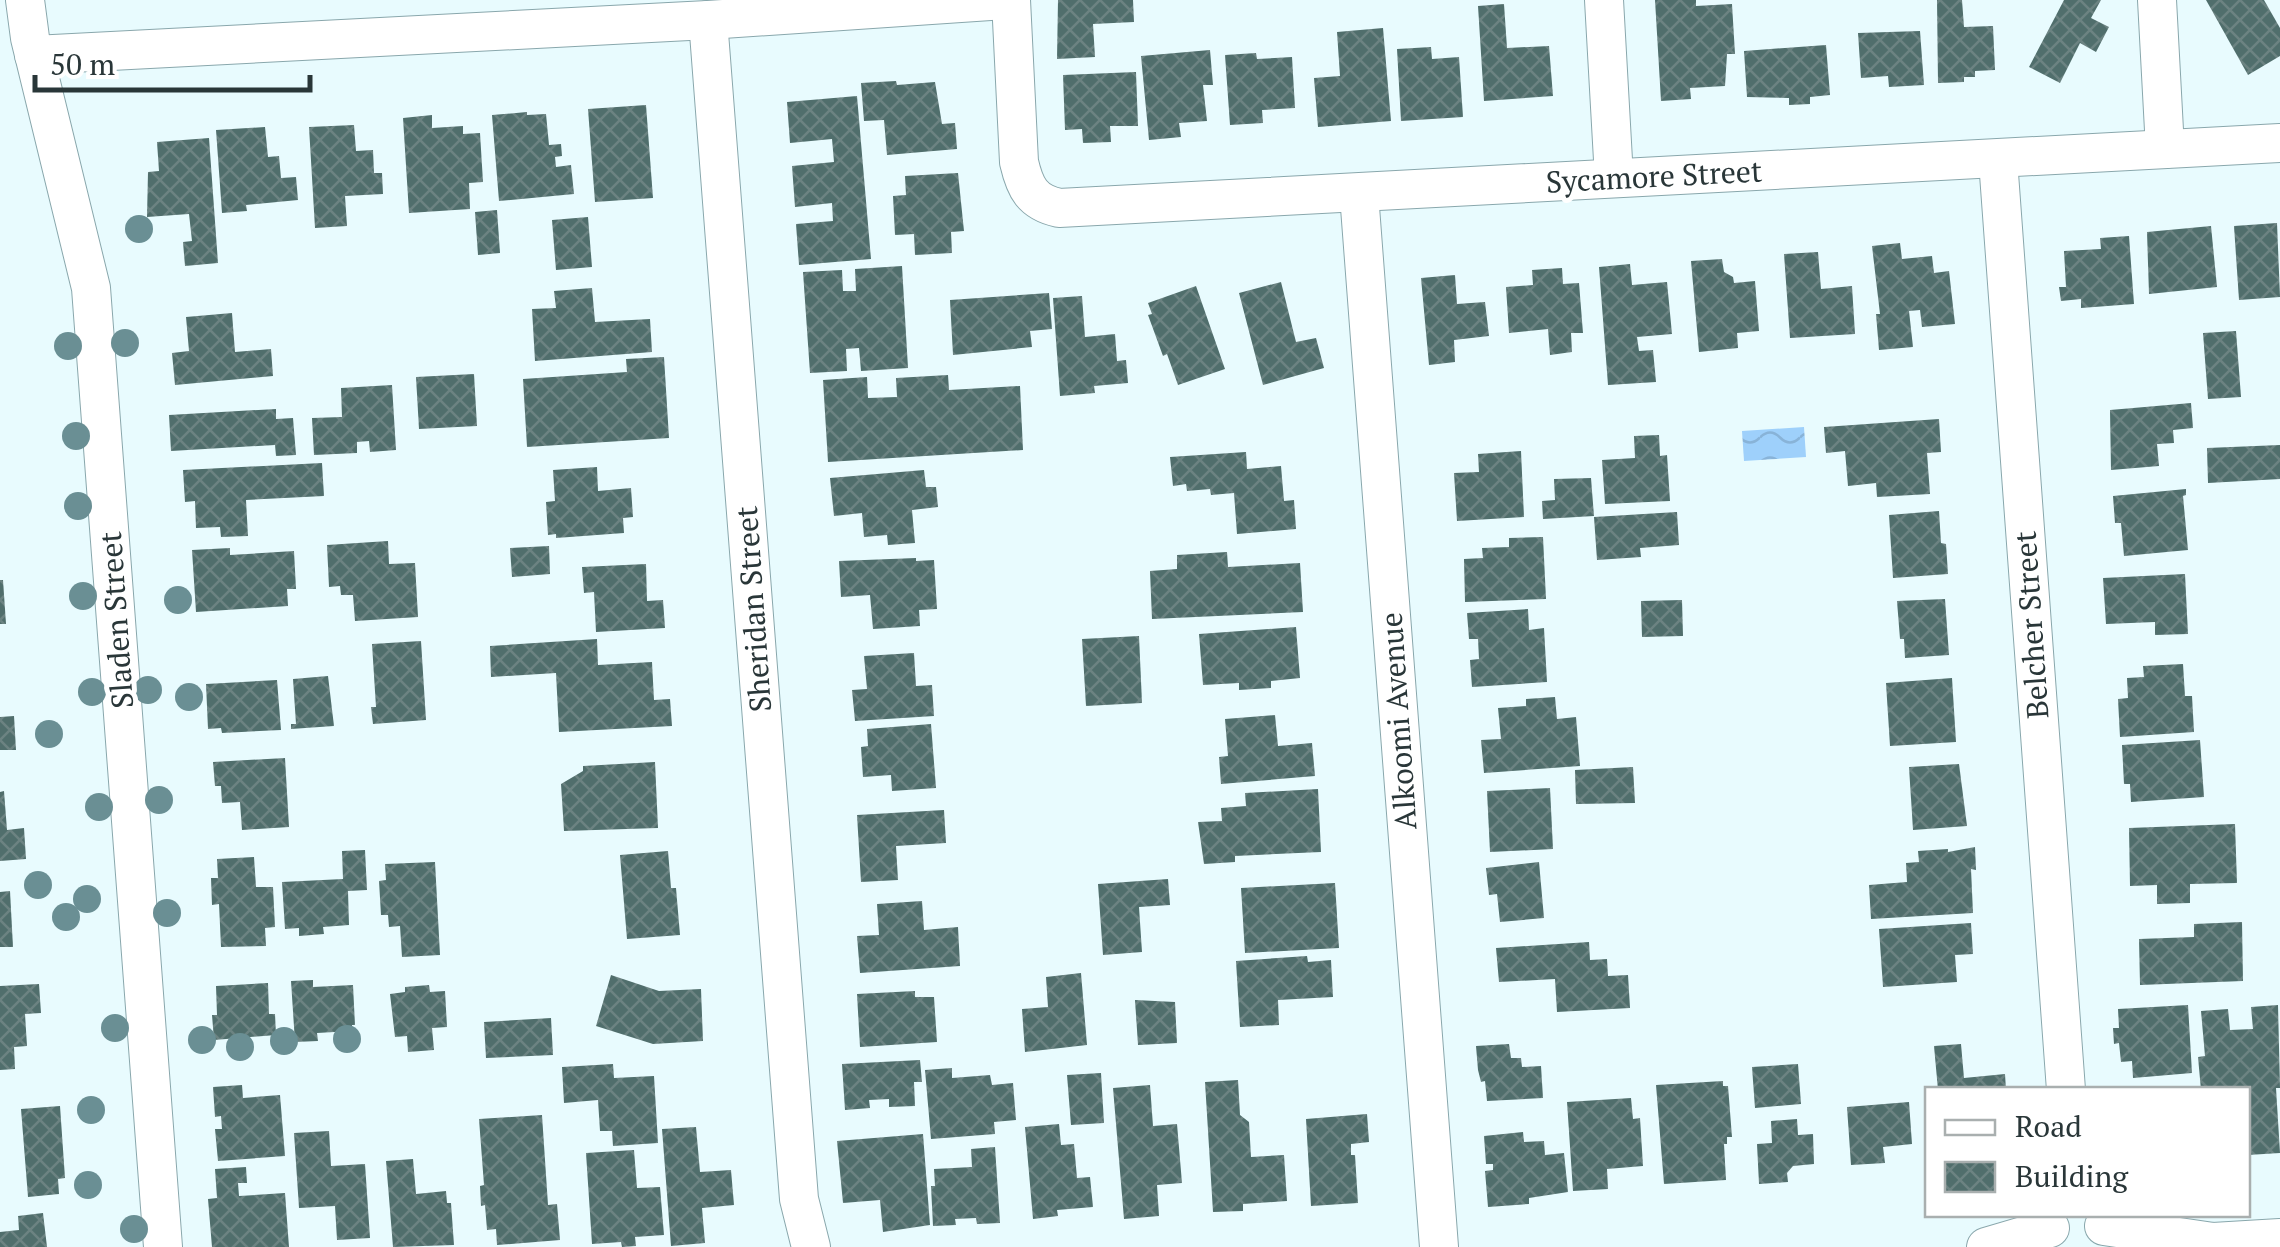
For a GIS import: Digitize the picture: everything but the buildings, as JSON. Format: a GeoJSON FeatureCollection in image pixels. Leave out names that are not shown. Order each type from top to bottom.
{"type":"FeatureCollection","features":[{"type":"Feature","properties":{"kind":"street","name":"Sladen Street"},"geometry":{"type":"LineString","coordinates":[[25,0],[34,55],[92,288],[163,1247]]}},
{"type":"Feature","properties":{"kind":"street"},"geometry":{"type":"LineString","coordinates":[[34,55],[708,20],[1008,0]]}},
{"type":"Feature","properties":{"kind":"street","name":"Sycamore Street"},"geometry":{"type":"LineString","coordinates":[[1008,0],[1016,145],[1022,177],[1032,196],[1050,206],[1078,209],[2280,143]]}},
{"type":"Feature","properties":{"kind":"street"},"geometry":{"type":"LineString","coordinates":[[1604,0],[1614,178]]}},
{"type":"Feature","properties":{"kind":"street"},"geometry":{"type":"LineString","coordinates":[[2157,0],[2165,149]]}},
{"type":"Feature","properties":{"kind":"street","name":"Sheridan Street"},"geometry":{"type":"LineString","coordinates":[[708,20],[799,1199],[812,1247]]}},
{"type":"Feature","properties":{"kind":"street","name":"Belcher Street"},"geometry":{"type":"LineString","coordinates":[[1998,160],[2066,1087]]}},
{"type":"Feature","properties":{"kind":"street","name":"Alkoomi Avenue"},"geometry":{"type":"LineString","coordinates":[[1360,194],[1439,1247]]}},
{"type":"Feature","properties":{"kind":"street","name":"Sheridan Street"},"geometry":{"type":"LineString","coordinates":[[792,1247],[799,1199]]}},
{"type":"Feature","properties":{"kind":"street"},"geometry":{"type":"LineString","coordinates":[[1986,1247],[2077,1225],[2203,1244],[2280,1238]]}},
{"type":"Feature","properties":{"kind":"water"},"geometry":{"type":"Polygon","coordinates":[[[1804,427],[1806,457],[1744,461],[1742,431],[1804,427]]]}}]}
